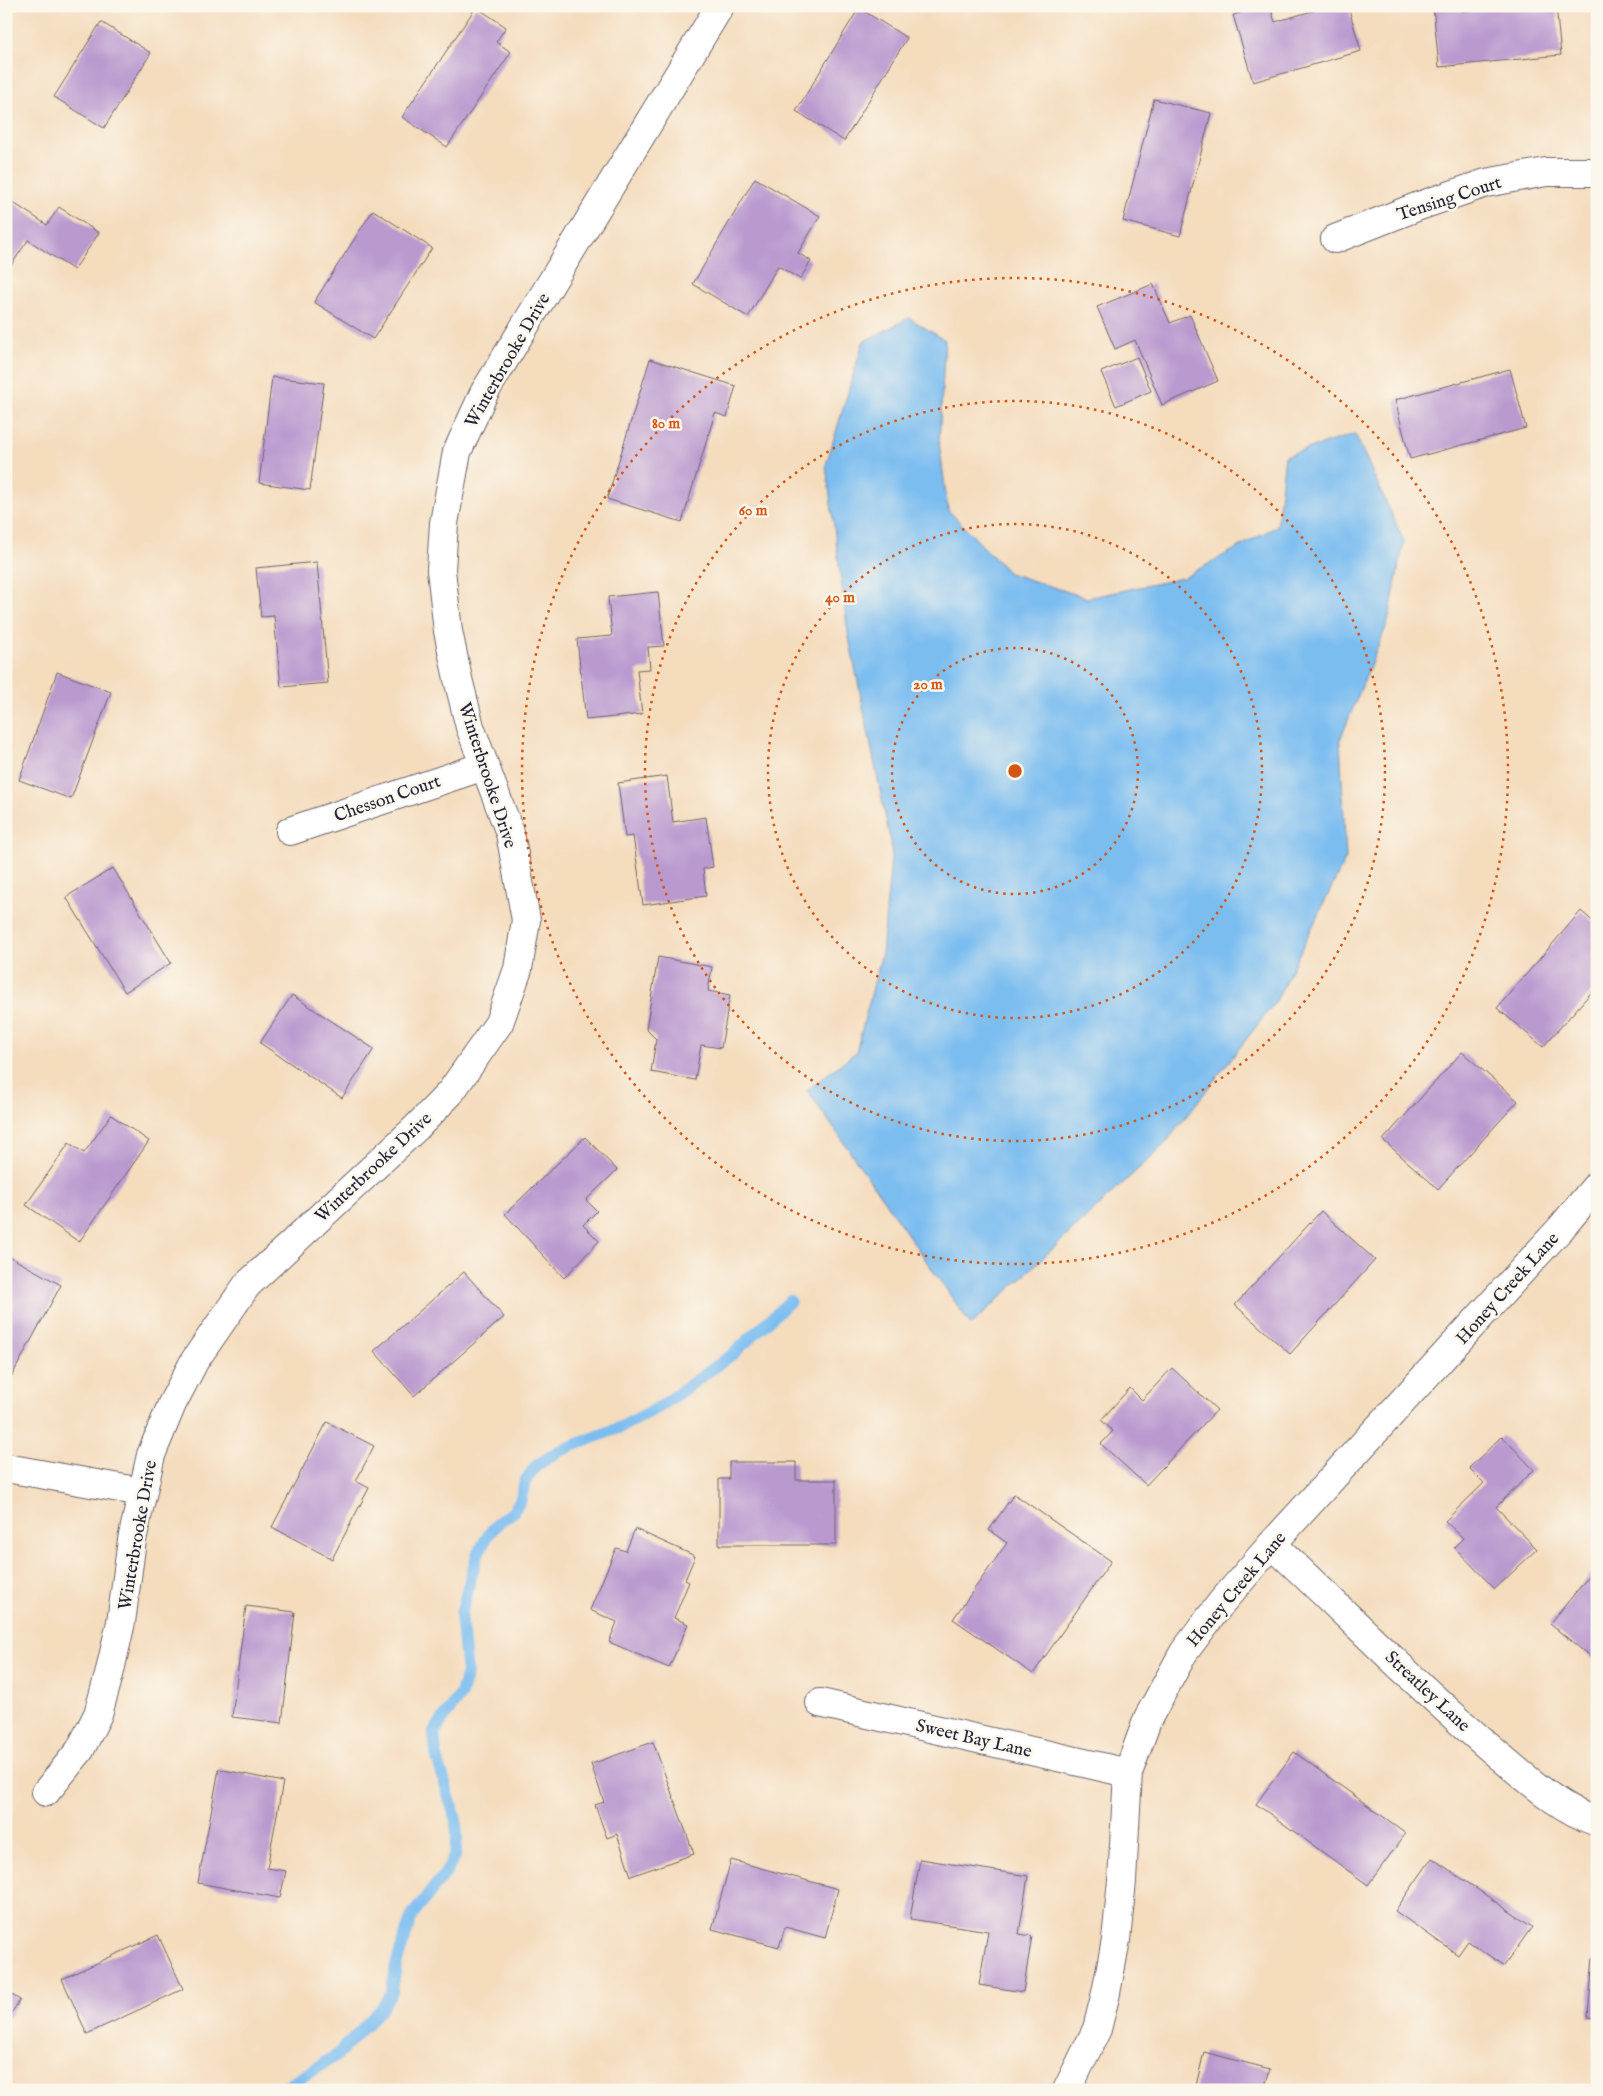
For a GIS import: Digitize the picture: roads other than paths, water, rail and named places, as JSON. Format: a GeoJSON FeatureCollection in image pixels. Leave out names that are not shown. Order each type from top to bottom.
{"type":"FeatureCollection","features":[{"type":"Feature","properties":{"kind":"street","name":"Winterbrooke Drive"},"geometry":{"type":"LineString","coordinates":[[46,1792],[80,1750],[98,1714],[121,1622],[132,1540],[151,1455],[172,1404],[195,1360],[247,1285],[416,1128],[450,1093],[499,1024],[518,969],[526,920],[510,833],[470,727],[448,630],[442,570],[444,523],[457,452],[484,393],[720,6]]}},
{"type":"Feature","properties":{"kind":"street","name":"Tensing Court"},"geometry":{"type":"LineString","coordinates":[[1335,239],[1419,206],[1486,183],[1546,172],[1597,172]]}},
{"type":"Feature","properties":{"kind":"street","name":"Chesson Court"},"geometry":{"type":"LineString","coordinates":[[290,831],[484,766]]}},
{"type":"Feature","properties":{"kind":"street","name":"Honey Creek Lane"},"geometry":{"type":"LineString","coordinates":[[1068,2090],[1096,2028],[1106,1993],[1116,1940],[1122,1881],[1128,1772],[1148,1718],[1184,1652],[1221,1603],[1272,1544],[1561,1228],[1597,1185]]}},
{"type":"Feature","properties":{"kind":"street"},"geometry":{"type":"LineString","coordinates":[[6,1468],[142,1492]]}},
{"type":"Feature","properties":{"kind":"street","name":"Streatley Lane"},"geometry":{"type":"LineString","coordinates":[[1272,1544],[1469,1730],[1551,1798],[1581,1816],[1597,1822]]}},
{"type":"Feature","properties":{"kind":"street","name":"Sweet Bay Lane"},"geometry":{"type":"LineString","coordinates":[[820,1704],[1128,1772]]}},
{"type":"Feature","properties":{"kind":"water"},"geometry":{"type":"Polygon","coordinates":[[[909,318],[945,340],[939,442],[948,510],[1009,573],[1087,598],[1183,578],[1277,526],[1285,456],[1355,434],[1404,541],[1388,622],[1340,740],[1346,858],[1276,1001],[1164,1145],[971,1325],[807,1090],[856,1052],[882,953],[892,849],[848,633],[826,465],[863,342],[909,318]]]}},
{"type":"Feature","properties":{"kind":"waterway"},"geometry":{"type":"LineString","coordinates":[[281,2090],[337,2055],[381,2009],[392,1991],[396,1965],[412,1915],[445,1874],[455,1855],[457,1839],[456,1820],[436,1754],[434,1732],[461,1694],[467,1673],[461,1614],[477,1555],[489,1534],[500,1521],[513,1512],[521,1499],[525,1481],[536,1466],[557,1452],[621,1427],[661,1406],[733,1354],[790,1301]]}}]}
